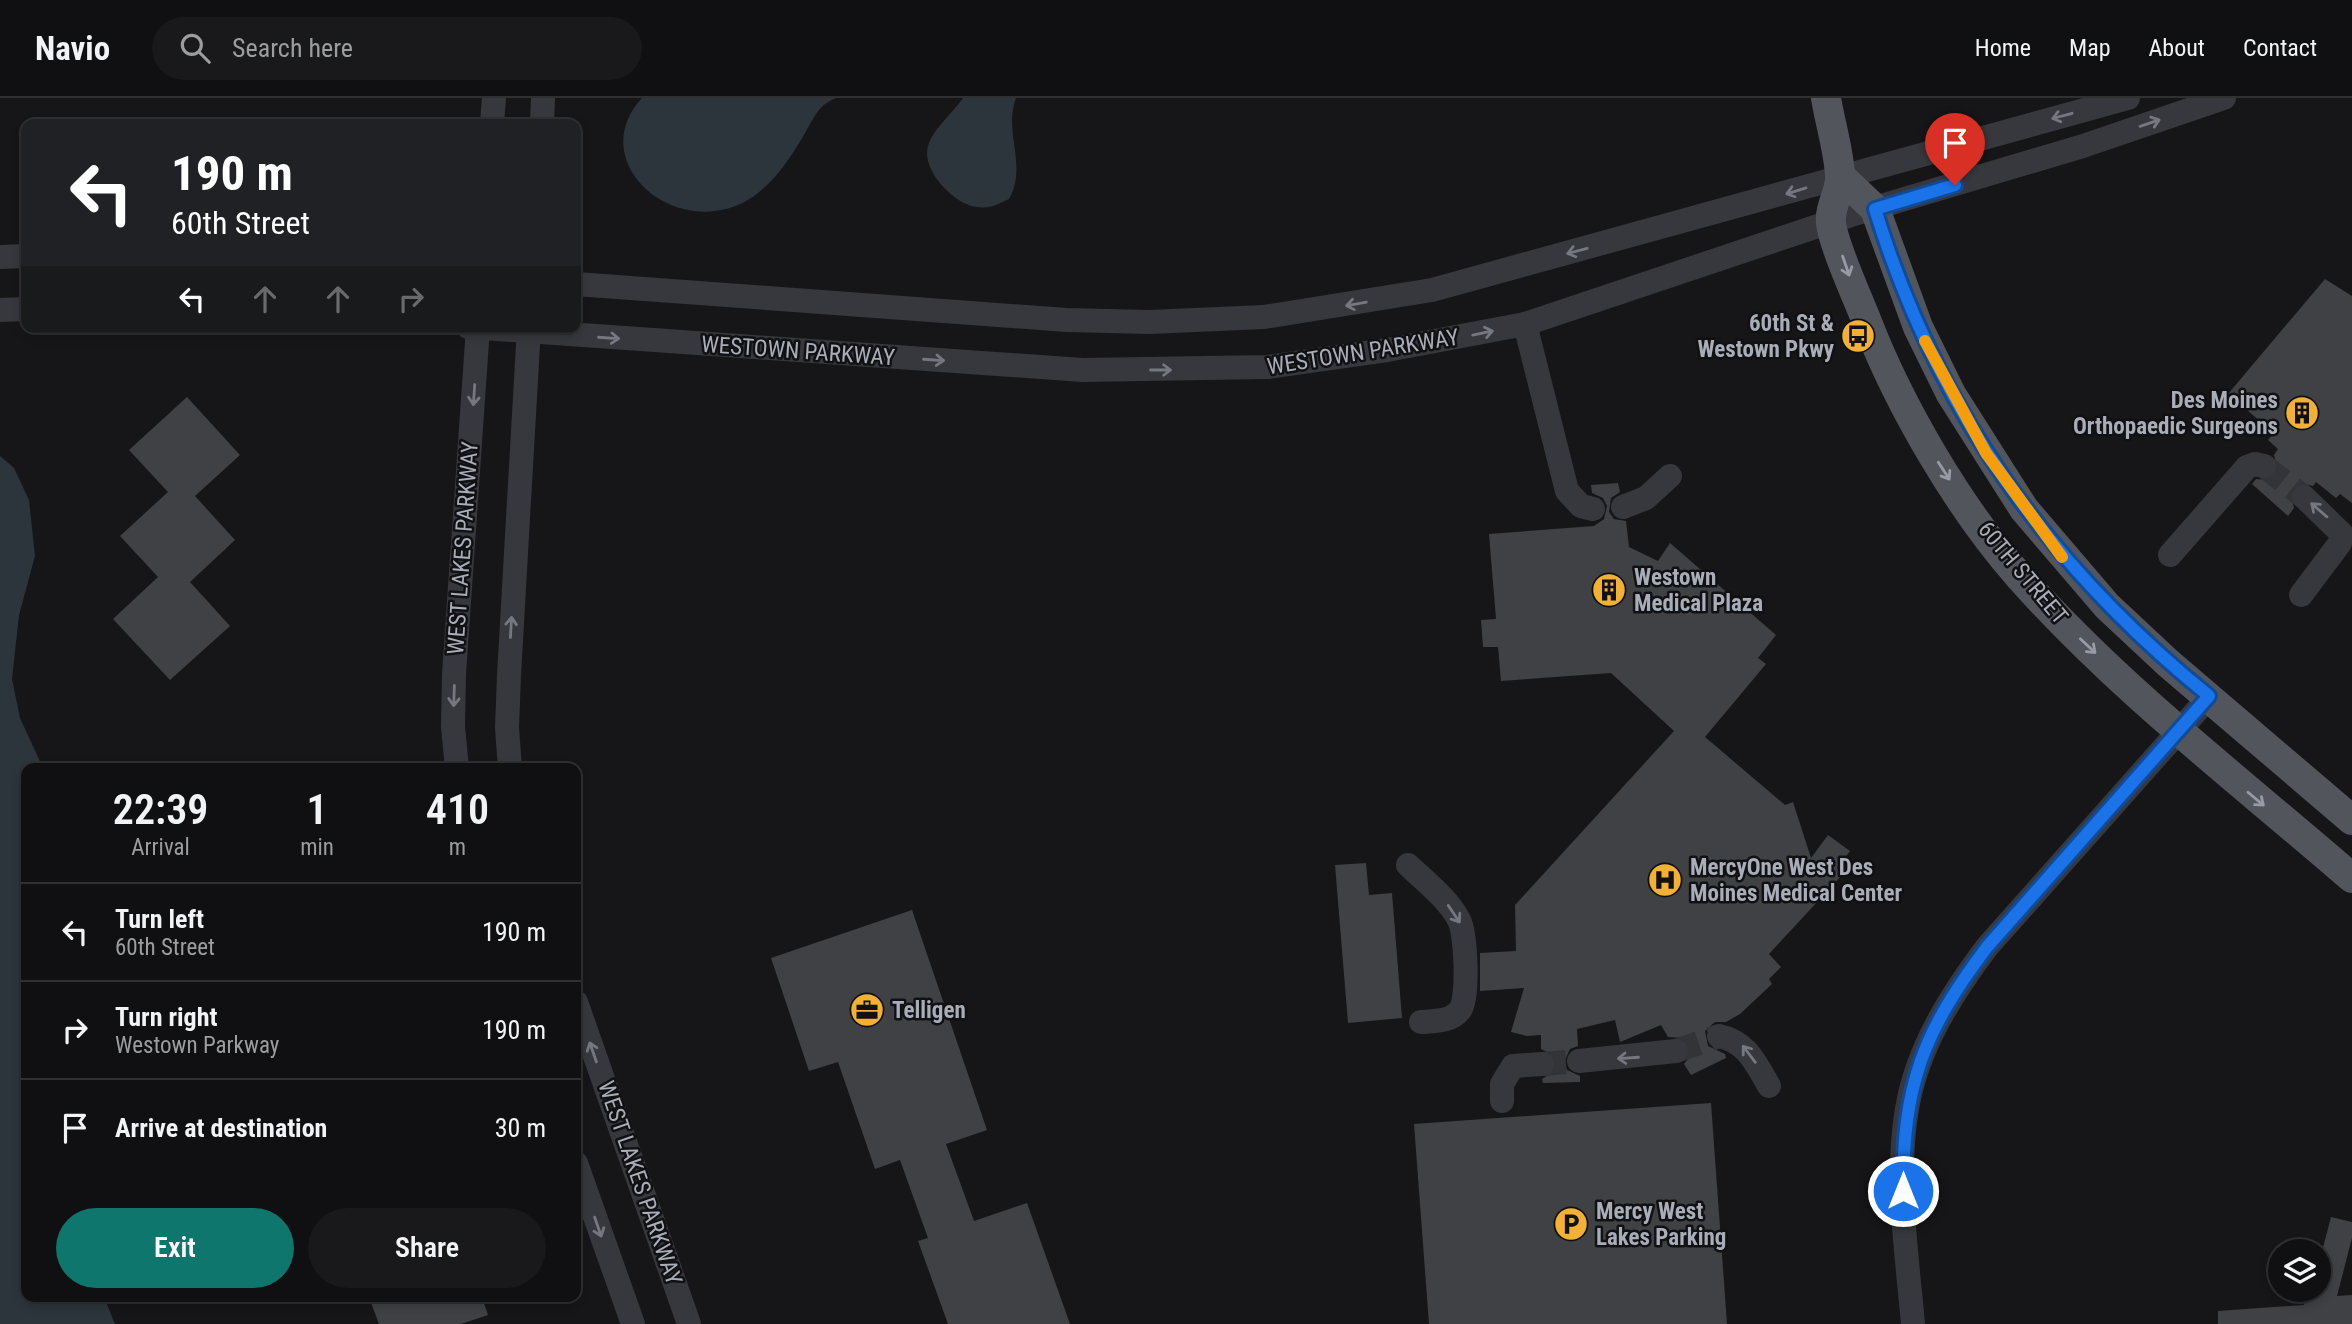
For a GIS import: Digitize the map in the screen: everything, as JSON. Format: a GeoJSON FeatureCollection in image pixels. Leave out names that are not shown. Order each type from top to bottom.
{"type":"FeatureCollection","features":[{"type":"Feature","properties":{"kind":"main road"},"geometry":{"type":"LineString","coordinates":[[1826,98],[1841,177],[1830,222]]}},
{"type":"Feature","properties":{"kind":"main road","name":"60TH STREET"},"geometry":{"type":"LineString","coordinates":[[1841,177],[1875,209],[1918,327],[1951,394],[2009,487],[2062,556],[2108,606],[2352,820]]}},
{"type":"Feature","properties":{"kind":"main road","name":"60TH STREET"},"geometry":{"type":"LineString","coordinates":[[1830,222],[1881,358],[1916,426],[1986,533],[2017,574],[2068,628],[2178,731],[2352,878]]}},
{"type":"Feature","properties":{"kind":"street"},"geometry":{"type":"LineString","coordinates":[[492,119],[494,98]]}},
{"type":"Feature","properties":{"kind":"street"},"geometry":{"type":"LineString","coordinates":[[542,119],[543,98]]}},
{"type":"Feature","properties":{"kind":"street"},"geometry":{"type":"LineString","coordinates":[[581,284],[1067,320],[1149,322],[1264,317],[1432,290],[2128,98]]}},
{"type":"Feature","properties":{"kind":"street","name":"WESTOWN PARKWAY"},"geometry":{"type":"LineString","coordinates":[[571,333],[1083,370],[1267,367],[1387,350],[1525,324],[1830,222],[2083,146],[2224,98]]}},
{"type":"Feature","properties":{"kind":"street"},"geometry":{"type":"LineString","coordinates":[[0,257],[21,256]]}},
{"type":"Feature","properties":{"kind":"street"},"geometry":{"type":"LineString","coordinates":[[0,310],[21,309]]}},
{"type":"Feature","properties":{"kind":"street"},"geometry":{"type":"LineString","coordinates":[[1525,324],[1567,491],[1581,506],[1593,509]]}},
{"type":"Feature","properties":{"kind":"street","name":"WEST LAKES PARKWAY"},"geometry":{"type":"LineString","coordinates":[[457,763],[453,727],[454,674],[475,333]]}},
{"type":"Feature","properties":{"kind":"street"},"geometry":{"type":"LineString","coordinates":[[510,763],[507,728],[509,675],[529,333]]}},
{"type":"Feature","properties":{"kind":"street"},"geometry":{"type":"LineString","coordinates":[[2170,555],[2247,467],[2255,464],[2264,466]]}},
{"type":"Feature","properties":{"kind":"street"},"geometry":{"type":"LineString","coordinates":[[1623,507],[1646,498],[1670,476]]}},
{"type":"Feature","properties":{"kind":"street"},"geometry":{"type":"LineString","coordinates":[[2301,595],[2340,543],[2343,534],[2304,497]]}},
{"type":"Feature","properties":{"kind":"street"},"geometry":{"type":"LineString","coordinates":[[1913,1324],[1903,1191],[1904,1130],[1918,1066],[1936,1024],[1958,985],[1987,947],[2209,696]]}},
{"type":"Feature","properties":{"kind":"street"},"geometry":{"type":"LineString","coordinates":[[1408,865],[1452,908],[1461,922],[1466,992],[1461,1009],[1447,1020],[1421,1022]]}},
{"type":"Feature","properties":{"kind":"street","name":"WEST LAKES PARKWAY"},"geometry":{"type":"LineString","coordinates":[[581,1016],[689,1324]]}},
{"type":"Feature","properties":{"kind":"street"},"geometry":{"type":"LineString","coordinates":[[1719,1036],[1734,1039],[1745,1047],[1769,1086]]}},
{"type":"Feature","properties":{"kind":"street"},"geometry":{"type":"LineString","coordinates":[[1579,1061],[1676,1051]]}},
{"type":"Feature","properties":{"kind":"street"},"geometry":{"type":"LineString","coordinates":[[1502,1101],[1502,1084],[1513,1066],[1542,1064]]}},
{"type":"Feature","properties":{"kind":"street"},"geometry":{"type":"LineString","coordinates":[[581,1177],[632,1324]]}},
{"type":"Feature","properties":{"kind":"shaded area"},"geometry":{"type":"Polygon","coordinates":[[[642,98],[836,98],[817,112],[788,160],[769,184],[757,194],[731,208],[691,211],[670,204],[651,193],[636,178],[626,160],[623,140],[628,119],[642,98]]]}},
{"type":"Feature","properties":{"kind":"shaded area"},"geometry":{"type":"Polygon","coordinates":[[[963,98],[1016,98],[1012,123],[1016,161],[1014,186],[1009,199],[990,207],[969,205],[959,200],[941,185],[929,165],[927,155],[931,140],[963,98]]]}},
{"type":"Feature","properties":{"kind":"shaded area"},"geometry":{"type":"Polygon","coordinates":[[[0,456],[14,468],[29,500],[35,556],[19,615],[12,679],[20,718],[41,763],[21,763],[21,1302],[106,1302],[115,1324],[0,1324],[0,456]]]}},
{"type":"Feature","properties":{"kind":"building","name":"Des Moines Orthopaedic Surgeons"},"geometry":{"type":"Polygon","coordinates":[[[2325,279],[2352,296],[2352,503],[2340,494],[2336,498],[2316,482],[2313,486],[2301,483],[2290,493],[2294,508],[2288,516],[2252,484],[2256,479],[2269,480],[2278,470],[2274,455],[2278,449],[2268,440],[2274,433],[2228,394],[2325,279]]]}},
{"type":"Feature","properties":{"kind":"building"},"geometry":{"type":"Polygon","coordinates":[[[187,397],[240,455],[195,496],[235,540],[190,582],[230,626],[170,680],[113,619],[158,577],[120,536],[168,492],[129,450],[187,397]]]}},
{"type":"Feature","properties":{"kind":"building"},"geometry":{"type":"Polygon","coordinates":[[[1618,483],[1620,492],[1611,498],[1609,512],[1614,519],[1626,521],[1629,547],[1658,561],[1670,543],[1776,635],[1758,658],[1766,664],[1705,737],[1785,805],[1793,802],[1811,858],[1828,835],[1850,851],[1837,868],[1843,874],[1769,954],[1781,967],[1769,979],[1772,984],[1740,1014],[1726,1022],[1715,1022],[1705,1031],[1708,1046],[1725,1054],[1726,1058],[1691,1075],[1684,1064],[1691,1049],[1683,1038],[1668,1037],[1661,1025],[1620,1042],[1615,1020],[1577,1029],[1578,1046],[1570,1049],[1564,1062],[1567,1070],[1580,1076],[1580,1082],[1543,1083],[1542,1079],[1556,1070],[1555,1056],[1541,1049],[1541,1035],[1527,1036],[1511,1032],[1524,988],[1480,991],[1480,953],[1516,951],[1515,905],[1674,731],[1611,673],[1501,681],[1498,647],[1483,647],[1481,620],[1496,619],[1489,534],[1594,526],[1604,519],[1607,506],[1603,498],[1592,493],[1591,485],[1618,483]]]}},
{"type":"Feature","properties":{"kind":"building"},"geometry":{"type":"Polygon","coordinates":[[[1366,863],[1369,895],[1392,893],[1402,1018],[1348,1023],[1335,865],[1366,863]]]}},
{"type":"Feature","properties":{"kind":"building","name":"Telligen"},"geometry":{"type":"Polygon","coordinates":[[[912,910],[987,1130],[946,1144],[974,1221],[1027,1203],[1070,1324],[948,1324],[918,1241],[928,1238],[900,1160],[875,1169],[838,1062],[809,1071],[771,958],[912,910]]]}},
{"type":"Feature","properties":{"kind":"building","name":"Mercy West Lakes Parking"},"geometry":{"type":"Polygon","coordinates":[[[1711,1103],[1727,1324],[1429,1324],[1414,1124],[1711,1103]]]}},
{"type":"Feature","properties":{"kind":"building"},"geometry":{"type":"Polygon","coordinates":[[[2331,1217],[2352,1222],[2352,1238],[2337,1296],[2352,1295],[2352,1324],[2218,1324],[2218,1311],[2304,1305],[2304,1302],[2331,1302],[2331,1239],[2325,1239],[2331,1217]]]}},
{"type":"Feature","properties":{"kind":"building"},"geometry":{"type":"Polygon","coordinates":[[[371,1302],[484,1302],[488,1315],[461,1324],[379,1324],[371,1302]]]}},
{"type":"Feature","properties":{"kind":"tunnel"},"geometry":{"type":"LineString","coordinates":[[2264,466],[2304,497]]}},
{"type":"Feature","properties":{"kind":"tunnel"},"geometry":{"type":"LineString","coordinates":[[1676,1051],[1719,1036]]}},
{"type":"Feature","properties":{"kind":"tunnel"},"geometry":{"type":"LineString","coordinates":[[1542,1064],[1579,1061]]}},
{"type":"Feature","properties":{"kind":"slow traffic"},"geometry":{"type":"LineString","coordinates":[[1925,341],[1951,394],[1986,453],[2024,509],[2062,557]]}},
{"type":"Feature","properties":{"kind":"place","name":"60th St & Westown Pkwy"},"geometry":{"type":"Point","coordinates":[1858,336]}},
{"type":"Feature","properties":{"kind":"place","name":"Des Moines Orthopaedic Surgeons"},"geometry":{"type":"Point","coordinates":[2302,413]}},
{"type":"Feature","properties":{"kind":"place","name":"Westown Medical Plaza"},"geometry":{"type":"Point","coordinates":[1609,590]}},
{"type":"Feature","properties":{"kind":"place","name":"MercyOne West Des Moines Medical Center"},"geometry":{"type":"Point","coordinates":[1665,880]}},
{"type":"Feature","properties":{"kind":"place","name":"Telligen"},"geometry":{"type":"Point","coordinates":[867,1010]}},
{"type":"Feature","properties":{"kind":"place","name":"Mercy West Lakes Parking"},"geometry":{"type":"Point","coordinates":[1571,1224]}},
{"type":"Feature","properties":{"kind":"route"},"geometry":{"type":"LineString","coordinates":[[1903,1191],[1907,1107],[1918,1066],[1936,1024],[1958,985],[1987,947],[2209,696],[2168,663],[2108,606],[2062,556],[1998,472],[1951,394],[1918,327],[1890,257],[1875,209],[1955,185]]}}]}
